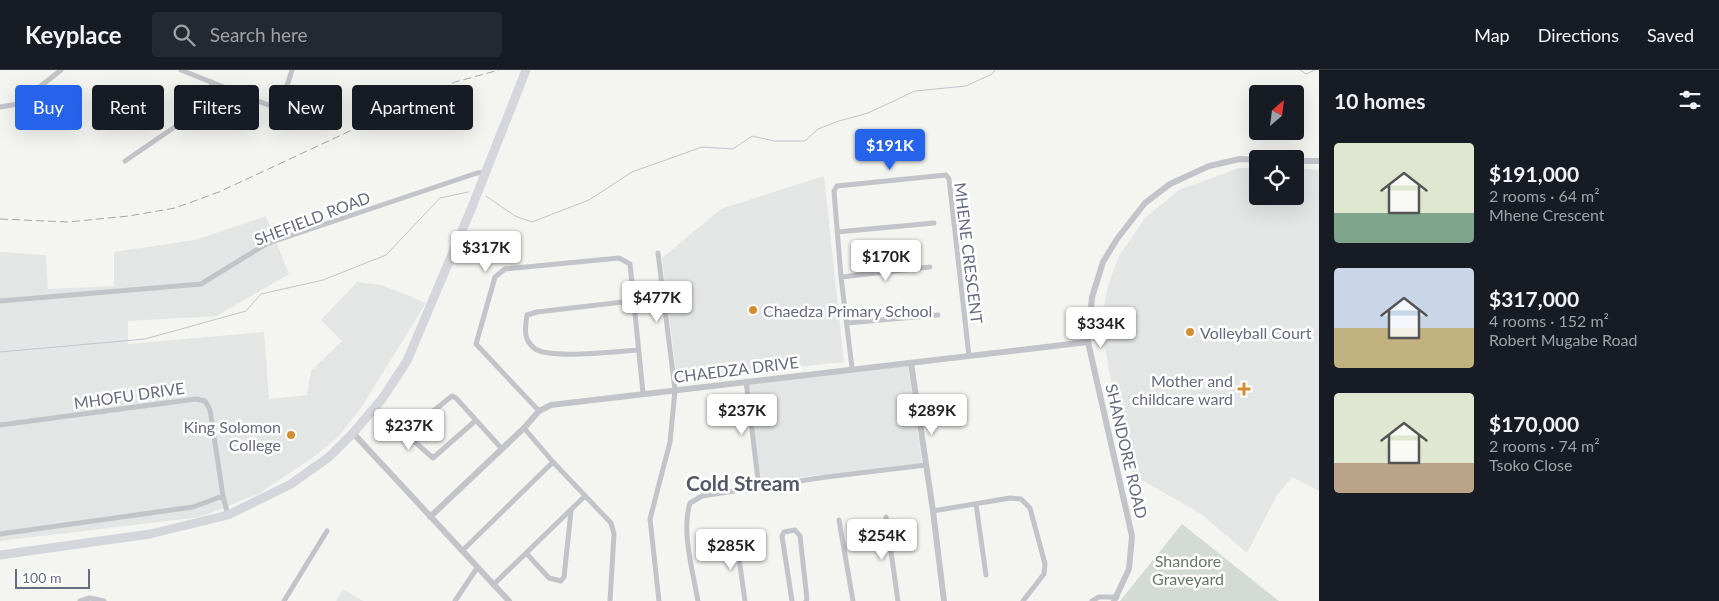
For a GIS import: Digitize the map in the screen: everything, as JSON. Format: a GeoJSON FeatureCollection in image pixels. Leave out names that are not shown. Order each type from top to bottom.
{"type":"FeatureCollection","features":[{"type":"Feature","properties":{"kind":"main road"},"geometry":{"type":"LineString","coordinates":[[0,555],[150,534],[228,516],[291,484],[328,458],[354,433],[382,399],[406,362],[486,172],[526,70]]}},
{"type":"Feature","properties":{"kind":"street"},"geometry":{"type":"LineString","coordinates":[[0,107],[18,104],[61,70]]}},
{"type":"Feature","properties":{"kind":"street"},"geometry":{"type":"LineString","coordinates":[[181,70],[268,105],[278,101],[292,70]]}},
{"type":"Feature","properties":{"kind":"street"},"geometry":{"type":"LineString","coordinates":[[124,161],[198,111],[210,94],[212,82]]}},
{"type":"Feature","properties":{"kind":"street","name":"SHANDORE ROAD"},"geometry":{"type":"LineString","coordinates":[[1116,599],[1129,569],[1132,536],[1088,342],[1092,297],[1103,262],[1117,239],[1145,203],[1170,184],[1209,166],[1240,159],[1249,160]]}},
{"type":"Feature","properties":{"kind":"street"},"geometry":{"type":"LineString","coordinates":[[1304,161],[1319,161]]}},
{"type":"Feature","properties":{"kind":"street","name":"SHEFIELD ROAD"},"geometry":{"type":"LineString","coordinates":[[0,301],[202,284],[266,244],[470,175],[486,172]]}},
{"type":"Feature","properties":{"kind":"street","name":"MHENE CRESCENT"},"geometry":{"type":"LineString","coordinates":[[852,368],[837,232],[834,191],[837,186],[946,175],[949,179],[969,356]]}},
{"type":"Feature","properties":{"kind":"street"},"geometry":{"type":"LineString","coordinates":[[837,232],[934,223]]}},
{"type":"Feature","properties":{"kind":"street"},"geometry":{"type":"LineString","coordinates":[[658,253],[675,390],[670,442],[650,519],[659,601]]}},
{"type":"Feature","properties":{"kind":"street"},"geometry":{"type":"LineString","coordinates":[[539,411],[476,344],[496,277],[505,269],[619,258],[630,264],[632,301],[643,393]]}},
{"type":"Feature","properties":{"kind":"street"},"geometry":{"type":"LineString","coordinates":[[841,277],[930,267]]}},
{"type":"Feature","properties":{"kind":"street"},"geometry":{"type":"LineString","coordinates":[[632,301],[537,312],[527,316],[524,333],[532,347],[541,352],[555,354],[638,350]]}},
{"type":"Feature","properties":{"kind":"street"},"geometry":{"type":"LineString","coordinates":[[846,323],[938,315]]}},
{"type":"Feature","properties":{"kind":"street","name":"CHAEDZA DRIVE"},"geometry":{"type":"LineString","coordinates":[[430,517],[524,428],[539,411],[551,404],[1088,342]]}},
{"type":"Feature","properties":{"kind":"street"},"geometry":{"type":"LineString","coordinates":[[911,363],[944,601]]}},
{"type":"Feature","properties":{"kind":"street"},"geometry":{"type":"LineString","coordinates":[[746,381],[759,488]]}},
{"type":"Feature","properties":{"kind":"street"},"geometry":{"type":"LineString","coordinates":[[475,421],[433,458],[408,436],[409,431],[452,396],[456,398],[502,449]]}},
{"type":"Feature","properties":{"kind":"street","name":"MHOFU DRIVE"},"geometry":{"type":"LineString","coordinates":[[0,426],[196,399],[205,400],[210,410],[223,496],[228,516]]}},
{"type":"Feature","properties":{"kind":"street"},"geometry":{"type":"LineString","coordinates":[[524,428],[611,523],[614,534],[610,601]]}},
{"type":"Feature","properties":{"kind":"street"},"geometry":{"type":"LineString","coordinates":[[354,433],[509,601]]}},
{"type":"Feature","properties":{"kind":"street"},"geometry":{"type":"LineString","coordinates":[[462,551],[554,462]]}},
{"type":"Feature","properties":{"kind":"street"},"geometry":{"type":"LineString","coordinates":[[698,601],[691,564],[686,516],[690,503],[702,496],[826,477],[926,465]]}},
{"type":"Feature","properties":{"kind":"street"},"geometry":{"type":"LineString","coordinates":[[0,534],[193,507],[223,496]]}},
{"type":"Feature","properties":{"kind":"street"},"geometry":{"type":"LineString","coordinates":[[493,585],[585,496]]}},
{"type":"Feature","properties":{"kind":"street"},"geometry":{"type":"LineString","coordinates":[[933,511],[1010,498],[1021,499],[1030,508],[1045,564],[1044,574],[1023,601]]}},
{"type":"Feature","properties":{"kind":"street"},"geometry":{"type":"LineString","coordinates":[[976,504],[986,575]]}},
{"type":"Feature","properties":{"kind":"street"},"geometry":{"type":"LineString","coordinates":[[526,553],[549,578],[561,581],[564,577],[571,510]]}},
{"type":"Feature","properties":{"kind":"street"},"geometry":{"type":"LineString","coordinates":[[886,517],[898,601]]}},
{"type":"Feature","properties":{"kind":"street"},"geometry":{"type":"LineString","coordinates":[[839,520],[853,601]]}},
{"type":"Feature","properties":{"kind":"street"},"geometry":{"type":"LineString","coordinates":[[792,601],[782,536],[784,532],[795,530],[800,536],[806,601]]}},
{"type":"Feature","properties":{"kind":"street"},"geometry":{"type":"LineString","coordinates":[[284,601],[327,531]]}},
{"type":"Feature","properties":{"kind":"street"},"geometry":{"type":"LineString","coordinates":[[736,537],[746,601]]}},
{"type":"Feature","properties":{"kind":"street"},"geometry":{"type":"LineString","coordinates":[[455,601],[477,568]]}},
{"type":"Feature","properties":{"kind":"street"},"geometry":{"type":"LineString","coordinates":[[1092,601],[1099,597],[1116,599]]}},
{"type":"Feature","properties":{"kind":"street"},"geometry":{"type":"LineString","coordinates":[[80,601],[90,598],[104,601]]}},
{"type":"Feature","properties":{"kind":"shaded area"},"geometry":{"type":"Polygon","coordinates":[[[1239,168],[1249,168],[1249,205],[1304,205],[1304,169],[1319,170],[1319,491],[1292,477],[1277,495],[1247,553],[1201,514],[1133,475],[1110,376],[1101,324],[1108,285],[1119,256],[1145,218],[1179,190],[1239,168]]]}},
{"type":"Feature","properties":{"kind":"shaded area","name":"Chaedza Primary School"},"geometry":{"type":"Polygon","coordinates":[[[824,176],[844,362],[677,380],[662,258],[721,209],[824,176]]]}},
{"type":"Feature","properties":{"kind":"shaded area"},"geometry":{"type":"Polygon","coordinates":[[[266,216],[289,274],[217,316],[128,321],[128,344],[264,332],[269,399],[307,395],[311,371],[342,341],[321,320],[357,282],[382,285],[426,303],[361,408],[338,437],[311,459],[258,494],[201,517],[0,541],[0,252],[46,255],[48,289],[114,286],[114,252],[195,240],[266,216]]]}},
{"type":"Feature","properties":{"kind":"shaded area"},"geometry":{"type":"Polygon","coordinates":[[[908,364],[922,463],[760,482],[747,383],[908,364]]]}},
{"type":"Feature","properties":{"kind":"shaded area"},"geometry":{"type":"Polygon","coordinates":[[[343,589],[363,601],[336,601],[343,589]]]}},
{"type":"Feature","properties":{"kind":"green space","name":"Shandore Graveyard"},"geometry":{"type":"Polygon","coordinates":[[[1182,524],[1279,601],[1120,601],[1182,524]]]}},
{"type":"Feature","properties":{"kind":"waterway"},"geometry":{"type":"LineString","coordinates":[[486,196],[515,216],[532,222],[589,200],[632,172],[702,147],[733,149],[752,136],[774,141],[805,141],[818,129],[868,113],[915,91],[966,86],[992,74],[995,70]]}},
{"type":"Feature","properties":{"kind":"waterway"},"geometry":{"type":"LineString","coordinates":[[1300,70],[1306,74],[1315,70]]}},
{"type":"Feature","properties":{"kind":"waterway"},"geometry":{"type":"LineString","coordinates":[[0,352],[145,339],[246,311],[261,294],[323,280],[386,255],[440,198],[468,192]]}},
{"type":"Feature","properties":{"kind":"railway"},"geometry":{"type":"LineString","coordinates":[[0,219],[68,222],[129,216],[175,208],[219,192],[455,82],[499,70]]}},
{"type":"Feature","properties":{"kind":"place","name":"Chaedza Primary School"},"geometry":{"type":"Point","coordinates":[753,310]}},
{"type":"Feature","properties":{"kind":"place","name":"Volleyball Court"},"geometry":{"type":"Point","coordinates":[1190,332]}},
{"type":"Feature","properties":{"kind":"place","name":"Mother and childcare ward"},"geometry":{"type":"Point","coordinates":[1244,389]}},
{"type":"Feature","properties":{"kind":"place","name":"King Solomon College"},"geometry":{"type":"Point","coordinates":[291,435]}},
{"type":"Feature","properties":{"kind":"district","name":"Cold Stream"},"geometry":{"type":"Point","coordinates":[743,482]}}]}
